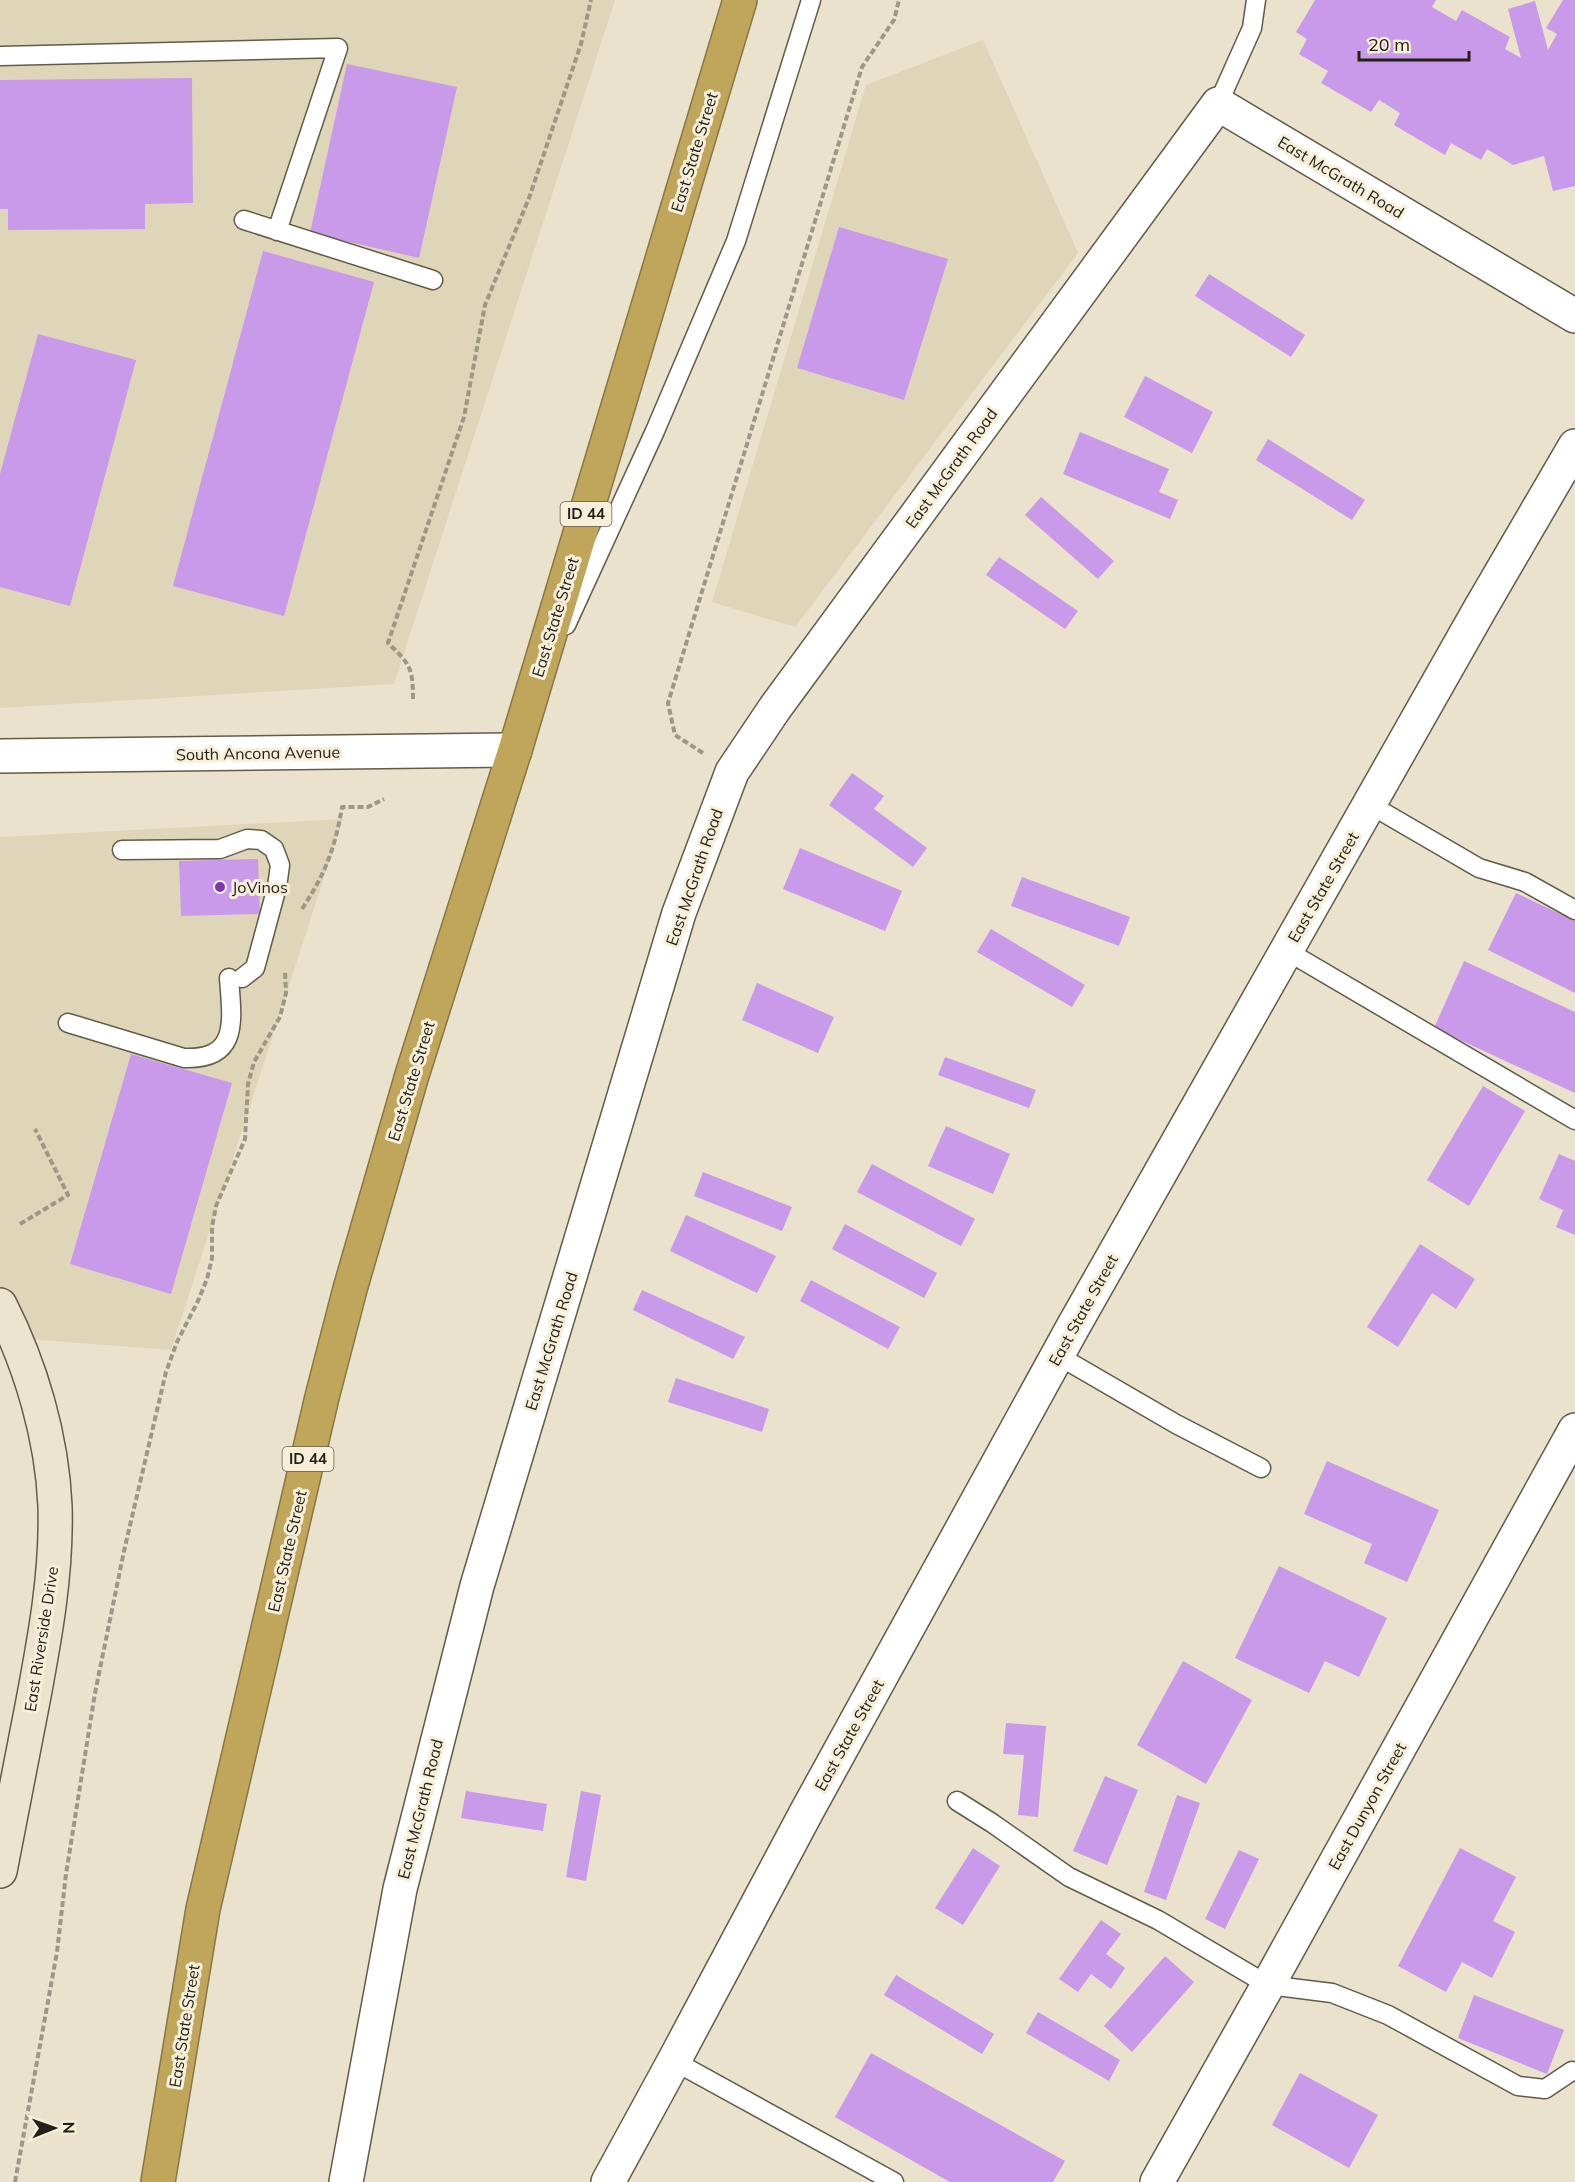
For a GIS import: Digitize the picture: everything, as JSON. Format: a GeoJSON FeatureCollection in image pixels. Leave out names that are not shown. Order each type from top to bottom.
{"type":"FeatureCollection","features":[{"type":"Feature","properties":{"kind":"highway","name":"East State Street"},"geometry":{"type":"LineString","coordinates":[[158,2182],[203,1909],[322,1397],[353,1278],[412,1075],[527,711],[740,0]]}},
{"type":"Feature","properties":{"kind":"street","name":"East McGrath Road"},"geometry":{"type":"LineString","coordinates":[[346,2182],[400,1889],[477,1586],[679,913],[732,772],[775,708],[1218,104],[1575,316]]}},
{"type":"Feature","properties":{"kind":"street","name":"East State Street"},"geometry":{"type":"LineString","coordinates":[[608,2182],[807,1810],[1058,1355],[1575,446]]}},
{"type":"Feature","properties":{"kind":"street","name":"South Ancona Avenue"},"geometry":{"type":"LineString","coordinates":[[0,756],[515,750]]}},
{"type":"Feature","properties":{"kind":"street","name":"East Riverside Drive"},"geometry":{"type":"LineString","coordinates":[[0,1305],[7,1337],[36,1394],[49,1454],[55,1505],[53,1578],[42,1651],[0,1871]]}},
{"type":"Feature","properties":{"kind":"street","name":"East Dunyon Street"},"geometry":{"type":"LineString","coordinates":[[1157,2182],[1575,1430]]}},
{"type":"Feature","properties":{"kind":"lane"},"geometry":{"type":"LineString","coordinates":[[527,711],[655,431],[736,241],[810,0]]}},
{"type":"Feature","properties":{"kind":"lane"},"geometry":{"type":"LineString","coordinates":[[1218,104],[1252,28],[1256,0]]}},
{"type":"Feature","properties":{"kind":"lane"},"geometry":{"type":"LineString","coordinates":[[0,56],[338,48],[277,231]]}},
{"type":"Feature","properties":{"kind":"lane"},"geometry":{"type":"LineString","coordinates":[[244,220],[433,280]]}},
{"type":"Feature","properties":{"kind":"lane"},"geometry":{"type":"LineString","coordinates":[[1370,804],[1479,867],[1525,882],[1575,910]]}},
{"type":"Feature","properties":{"kind":"lane"},"geometry":{"type":"LineString","coordinates":[[68,1023],[184,1058],[212,1055],[225,1044],[231,1030],[235,978],[255,968],[277,887],[280,865],[274,849],[261,840],[247,839],[220,849],[122,850]]}},
{"type":"Feature","properties":{"kind":"lane"},"geometry":{"type":"LineString","coordinates":[[1287,951],[1575,1120]]}},
{"type":"Feature","properties":{"kind":"lane"},"geometry":{"type":"LineString","coordinates":[[1058,1355],[1176,1424],[1262,1468]]}},
{"type":"Feature","properties":{"kind":"lane"},"geometry":{"type":"LineString","coordinates":[[957,1801],[1069,1877],[1158,1920],[1268,1985],[1332,1993],[1379,2012],[1518,2086],[1545,2089],[1572,2071]]}},
{"type":"Feature","properties":{"kind":"lane"},"geometry":{"type":"LineString","coordinates":[[674,2061],[894,2182]]}},
{"type":"Feature","properties":{"kind":"path"},"geometry":{"type":"LineString","coordinates":[[413,699],[413,676],[406,660],[388,643],[464,417],[485,305],[529,198],[580,44],[591,0]]}},
{"type":"Feature","properties":{"kind":"path"},"geometry":{"type":"LineString","coordinates":[[732,772],[675,735],[668,703],[862,67],[894,20],[899,0]]}},
{"type":"Feature","properties":{"kind":"path"},"geometry":{"type":"LineString","coordinates":[[297,916],[323,874],[337,838],[342,807],[368,807],[384,799]]}},
{"type":"Feature","properties":{"kind":"path"},"geometry":{"type":"LineString","coordinates":[[15,2182],[57,1952],[66,1874],[95,1693],[124,1551],[165,1372],[177,1341],[207,1279],[212,1258],[212,1227],[216,1206],[245,1139],[248,1084],[254,1062],[280,1017],[286,993],[285,966]]}},
{"type":"Feature","properties":{"kind":"path"},"geometry":{"type":"LineString","coordinates":[[20,1224],[68,1196],[35,1129]]}},
{"type":"Feature","properties":{"kind":"shaded area"},"geometry":{"type":"Polygon","coordinates":[[[0,0],[615,0],[394,684],[0,708],[0,0]]]}},
{"type":"Feature","properties":{"kind":"shaded area"},"geometry":{"type":"Polygon","coordinates":[[[983,40],[1078,253],[795,627],[712,602],[866,85],[983,40]]]}},
{"type":"Feature","properties":{"kind":"shaded area"},"geometry":{"type":"Polygon","coordinates":[[[343,819],[171,1350],[0,1337],[0,837],[343,819]]]}},
{"type":"Feature","properties":{"kind":"building"},"geometry":{"type":"Polygon","coordinates":[[[1315,0],[1436,0],[1432,7],[1456,21],[1462,10],[1510,37],[1505,49],[1521,58],[1508,9],[1535,1],[1548,50],[1557,34],[1546,28],[1563,0],[1575,0],[1575,186],[1553,191],[1544,156],[1513,165],[1487,149],[1481,160],[1451,143],[1445,155],[1394,125],[1400,113],[1379,100],[1371,112],[1321,83],[1328,71],[1299,54],[1307,39],[1296,32],[1315,0]]]}},
{"type":"Feature","properties":{"kind":"building"},"geometry":{"type":"Polygon","coordinates":[[[347,64],[457,87],[419,258],[310,233],[347,64]]]}},
{"type":"Feature","properties":{"kind":"building"},"geometry":{"type":"Polygon","coordinates":[[[192,78],[193,203],[145,204],[145,229],[8,230],[8,209],[0,209],[0,80],[192,78]]]}},
{"type":"Feature","properties":{"kind":"building"},"geometry":{"type":"Polygon","coordinates":[[[839,227],[948,259],[904,400],[797,368],[839,227]]]}},
{"type":"Feature","properties":{"kind":"building"},"geometry":{"type":"Polygon","coordinates":[[[263,251],[374,282],[284,616],[173,586],[263,251]]]}},
{"type":"Feature","properties":{"kind":"building"},"geometry":{"type":"Polygon","coordinates":[[[1209,274],[1305,335],[1291,357],[1195,296],[1209,274]]]}},
{"type":"Feature","properties":{"kind":"building"},"geometry":{"type":"Polygon","coordinates":[[[38,334],[136,360],[70,606],[0,587],[0,474],[38,334]]]}},
{"type":"Feature","properties":{"kind":"building"},"geometry":{"type":"Polygon","coordinates":[[[1145,376],[1213,412],[1192,453],[1124,417],[1145,376]]]}},
{"type":"Feature","properties":{"kind":"building"},"geometry":{"type":"Polygon","coordinates":[[[1080,432],[1169,469],[1159,492],[1178,500],[1170,519],[1063,474],[1080,432]]]}},
{"type":"Feature","properties":{"kind":"building"},"geometry":{"type":"Polygon","coordinates":[[[1268,439],[1365,500],[1352,520],[1256,460],[1268,439]]]}},
{"type":"Feature","properties":{"kind":"building"},"geometry":{"type":"Polygon","coordinates":[[[1041,497],[1114,561],[1098,579],[1025,515],[1041,497]]]}},
{"type":"Feature","properties":{"kind":"building"},"geometry":{"type":"Polygon","coordinates":[[[999,557],[1078,611],[1065,629],[986,575],[999,557]]]}},
{"type":"Feature","properties":{"kind":"building"},"geometry":{"type":"Polygon","coordinates":[[[852,773],[884,796],[874,809],[927,848],[913,867],[829,805],[852,773]]]}},
{"type":"Feature","properties":{"kind":"building"},"geometry":{"type":"Polygon","coordinates":[[[800,848],[902,891],[885,931],[783,889],[800,848]]]}},
{"type":"Feature","properties":{"kind":"building","name":"JoVinos"},"geometry":{"type":"Polygon","coordinates":[[[258,859],[260,914],[181,916],[179,861],[258,859]]]}},
{"type":"Feature","properties":{"kind":"building"},"geometry":{"type":"Polygon","coordinates":[[[1022,877],[1130,917],[1119,946],[1011,906],[1022,877]]]}},
{"type":"Feature","properties":{"kind":"building"},"geometry":{"type":"Polygon","coordinates":[[[1516,893],[1575,921],[1575,993],[1488,950],[1516,893]]]}},
{"type":"Feature","properties":{"kind":"building"},"geometry":{"type":"Polygon","coordinates":[[[991,929],[1085,985],[1072,1007],[977,952],[991,929]]]}},
{"type":"Feature","properties":{"kind":"building"},"geometry":{"type":"Polygon","coordinates":[[[1464,961],[1575,1012],[1575,1093],[1434,1028],[1464,961]]]}},
{"type":"Feature","properties":{"kind":"building"},"geometry":{"type":"Polygon","coordinates":[[[757,983],[834,1017],[818,1053],[742,1020],[757,983]]]}},
{"type":"Feature","properties":{"kind":"building"},"geometry":{"type":"Polygon","coordinates":[[[131,1054],[232,1083],[171,1294],[70,1264],[131,1054]]]}},
{"type":"Feature","properties":{"kind":"building"},"geometry":{"type":"Polygon","coordinates":[[[945,1057],[1036,1090],[1029,1108],[938,1075],[945,1057]]]}},
{"type":"Feature","properties":{"kind":"building"},"geometry":{"type":"Polygon","coordinates":[[[1483,1086],[1525,1111],[1469,1206],[1427,1180],[1483,1086]]]}},
{"type":"Feature","properties":{"kind":"building"},"geometry":{"type":"Polygon","coordinates":[[[946,1126],[1010,1154],[993,1194],[928,1166],[946,1126]]]}},
{"type":"Feature","properties":{"kind":"building"},"geometry":{"type":"Polygon","coordinates":[[[1559,1154],[1575,1161],[1575,1235],[1556,1227],[1563,1210],[1539,1199],[1559,1154]]]}},
{"type":"Feature","properties":{"kind":"building"},"geometry":{"type":"Polygon","coordinates":[[[872,1164],[975,1219],[961,1246],[857,1192],[872,1164]]]}},
{"type":"Feature","properties":{"kind":"building"},"geometry":{"type":"Polygon","coordinates":[[[703,1172],[792,1207],[782,1231],[694,1196],[703,1172]]]}},
{"type":"Feature","properties":{"kind":"building"},"geometry":{"type":"Polygon","coordinates":[[[686,1215],[776,1256],[757,1293],[670,1251],[686,1215]]]}},
{"type":"Feature","properties":{"kind":"building"},"geometry":{"type":"Polygon","coordinates":[[[845,1224],[937,1273],[924,1298],[832,1249],[845,1224]]]}},
{"type":"Feature","properties":{"kind":"building"},"geometry":{"type":"Polygon","coordinates":[[[1420,1244],[1475,1279],[1456,1309],[1432,1293],[1398,1347],[1367,1327],[1420,1244]]]}},
{"type":"Feature","properties":{"kind":"building"},"geometry":{"type":"Polygon","coordinates":[[[811,1280],[900,1327],[888,1349],[800,1301],[811,1280]]]}},
{"type":"Feature","properties":{"kind":"building"},"geometry":{"type":"Polygon","coordinates":[[[642,1290],[745,1337],[733,1359],[633,1310],[642,1290]]]}},
{"type":"Feature","properties":{"kind":"building"},"geometry":{"type":"Polygon","coordinates":[[[676,1378],[769,1409],[762,1432],[668,1402],[676,1378]]]}},
{"type":"Feature","properties":{"kind":"building"},"geometry":{"type":"Polygon","coordinates":[[[1327,1461],[1439,1510],[1407,1582],[1364,1563],[1372,1544],[1304,1514],[1327,1461]]]}},
{"type":"Feature","properties":{"kind":"building"},"geometry":{"type":"Polygon","coordinates":[[[1279,1566],[1387,1618],[1359,1677],[1325,1661],[1309,1693],[1235,1658],[1279,1566]]]}},
{"type":"Feature","properties":{"kind":"building"},"geometry":{"type":"Polygon","coordinates":[[[1183,1661],[1252,1700],[1206,1784],[1137,1745],[1183,1661]]]}},
{"type":"Feature","properties":{"kind":"building"},"geometry":{"type":"Polygon","coordinates":[[[1006,1723],[1046,1726],[1038,1817],[1018,1815],[1024,1755],[1003,1754],[1006,1723]]]}},
{"type":"Feature","properties":{"kind":"building"},"geometry":{"type":"Polygon","coordinates":[[[1105,1776],[1138,1790],[1107,1865],[1073,1851],[1105,1776]]]}},
{"type":"Feature","properties":{"kind":"building"},"geometry":{"type":"Polygon","coordinates":[[[466,1791],[547,1804],[543,1831],[461,1818],[466,1791]]]}},
{"type":"Feature","properties":{"kind":"building"},"geometry":{"type":"Polygon","coordinates":[[[581,1791],[601,1795],[586,1881],[566,1877],[581,1791]]]}},
{"type":"Feature","properties":{"kind":"building"},"geometry":{"type":"Polygon","coordinates":[[[1177,1795],[1200,1803],[1166,1900],[1144,1892],[1177,1795]]]}},
{"type":"Feature","properties":{"kind":"building"},"geometry":{"type":"Polygon","coordinates":[[[973,1848],[1000,1866],[963,1925],[935,1908],[973,1848]]]}},
{"type":"Feature","properties":{"kind":"building"},"geometry":{"type":"Polygon","coordinates":[[[1460,1848],[1516,1877],[1493,1921],[1515,1932],[1492,1978],[1462,1962],[1446,1992],[1398,1966],[1460,1848]]]}},
{"type":"Feature","properties":{"kind":"building"},"geometry":{"type":"Polygon","coordinates":[[[1239,1850],[1259,1859],[1225,1929],[1205,1919],[1239,1850]]]}},
{"type":"Feature","properties":{"kind":"building"},"geometry":{"type":"Polygon","coordinates":[[[1101,1920],[1121,1934],[1106,1954],[1125,1968],[1111,1989],[1091,1974],[1078,1992],[1059,1979],[1101,1920]]]}},
{"type":"Feature","properties":{"kind":"building"},"geometry":{"type":"Polygon","coordinates":[[[1165,1956],[1194,1982],[1132,2052],[1104,2026],[1165,1956]]]}},
{"type":"Feature","properties":{"kind":"building"},"geometry":{"type":"Polygon","coordinates":[[[896,1975],[994,2034],[982,2054],[884,1995],[896,1975]]]}},
{"type":"Feature","properties":{"kind":"building"},"geometry":{"type":"Polygon","coordinates":[[[1474,1995],[1564,2030],[1547,2074],[1458,2038],[1474,1995]]]}},
{"type":"Feature","properties":{"kind":"building"},"geometry":{"type":"Polygon","coordinates":[[[1038,2012],[1120,2060],[1109,2081],[1026,2033],[1038,2012]]]}},
{"type":"Feature","properties":{"kind":"building"},"geometry":{"type":"Polygon","coordinates":[[[871,2053],[1065,2161],[1053,2182],[950,2182],[835,2117],[871,2053]]]}},
{"type":"Feature","properties":{"kind":"building"},"geometry":{"type":"Polygon","coordinates":[[[1300,2073],[1378,2115],[1349,2168],[1272,2125],[1300,2073]]]}},
{"type":"Feature","properties":{"kind":"place","name":"JoVinos"},"geometry":{"type":"Point","coordinates":[220,887]}}]}
